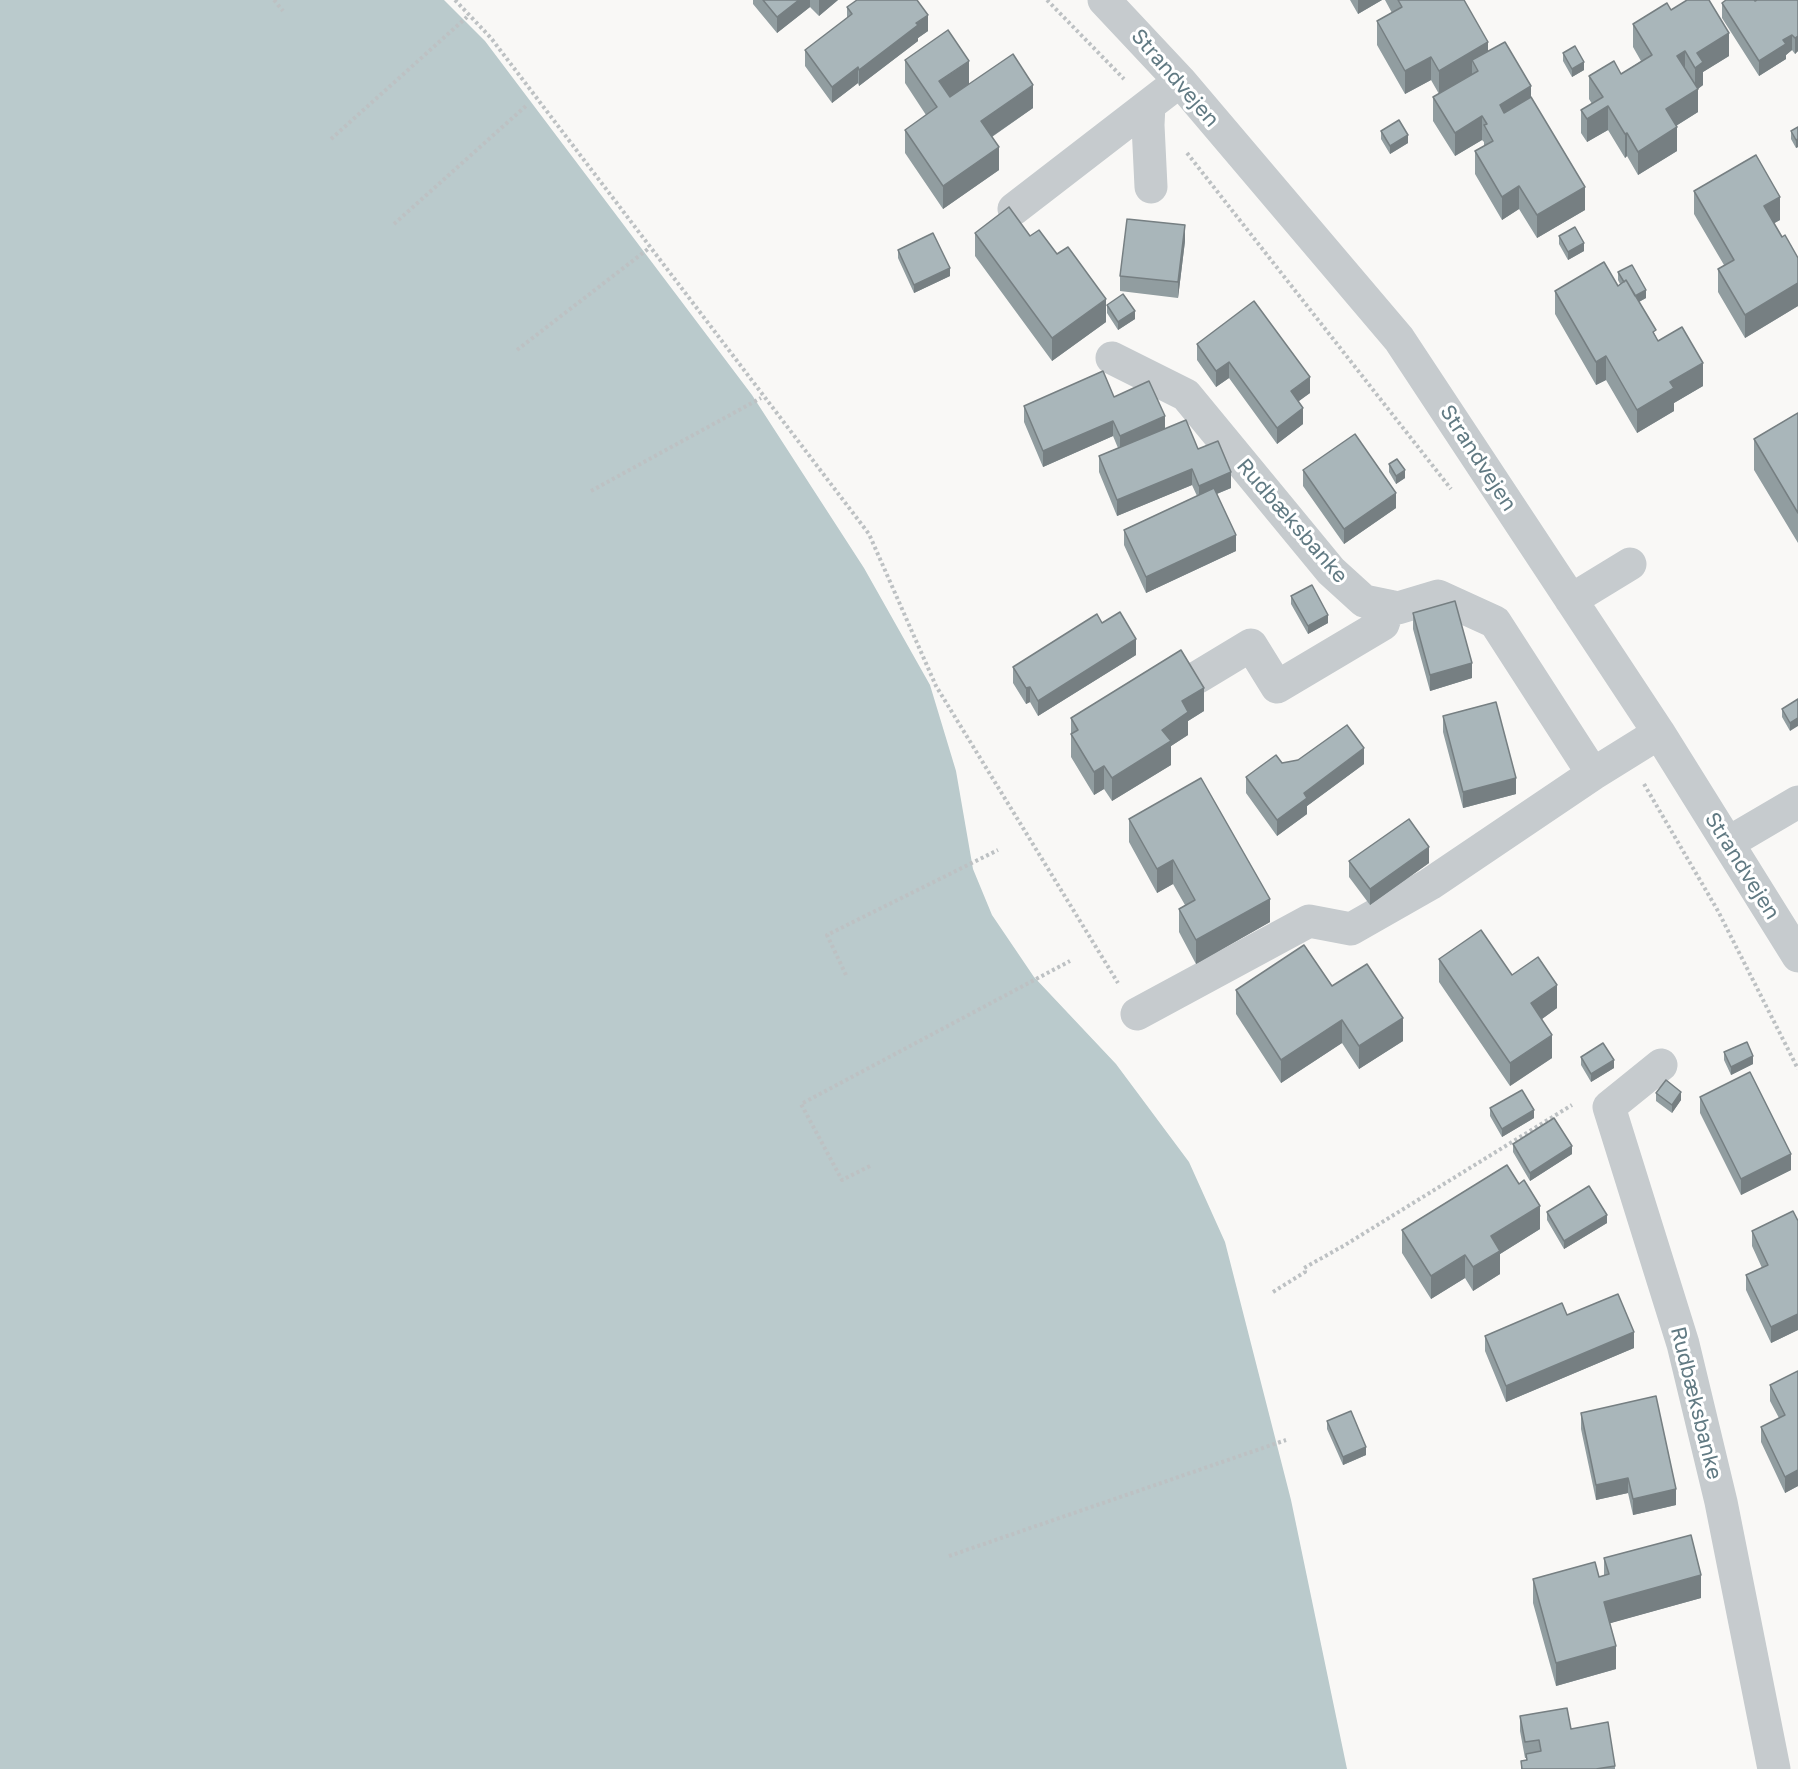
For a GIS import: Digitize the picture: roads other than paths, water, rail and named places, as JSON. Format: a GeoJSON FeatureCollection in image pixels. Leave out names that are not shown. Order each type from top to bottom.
{"type":"FeatureCollection","features":[{"type":"Feature","properties":{"kind":"street","name":"Strandvejen"},"geometry":{"type":"LineString","coordinates":[[1121,5],[1180,81],[1399,339],[1659,733],[1798,956]]}},
{"type":"Feature","properties":{"kind":"street"},"geometry":{"type":"LineString","coordinates":[[1014,209],[1180,81]]}},
{"type":"Feature","properties":{"kind":"street"},"geometry":{"type":"LineString","coordinates":[[1149,105],[1151,187]]}},
{"type":"Feature","properties":{"kind":"street","name":"Rudbæksbanke"},"geometry":{"type":"LineString","coordinates":[[1112,358],[1186,395],[1331,571],[1364,601],[1398,608],[1438,596],[1495,622],[1593,774]]}},
{"type":"Feature","properties":{"kind":"street"},"geometry":{"type":"LineString","coordinates":[[1571,600],[1630,564]]}},
{"type":"Feature","properties":{"kind":"street"},"geometry":{"type":"LineString","coordinates":[[1198,677],[1251,645],[1277,687],[1383,624],[1389,606]]}},
{"type":"Feature","properties":{"kind":"street"},"geometry":{"type":"LineString","coordinates":[[1137,1014],[1309,921],[1352,929],[1430,884],[1593,774],[1659,733]]}},
{"type":"Feature","properties":{"kind":"street"},"geometry":{"type":"LineString","coordinates":[[1728,843],[1798,802]]}},
{"type":"Feature","properties":{"kind":"street","name":"Rudbæksbanke"},"geometry":{"type":"LineString","coordinates":[[1661,1065],[1609,1107],[1686,1356],[1721,1502],[1774,1769]]}}]}
